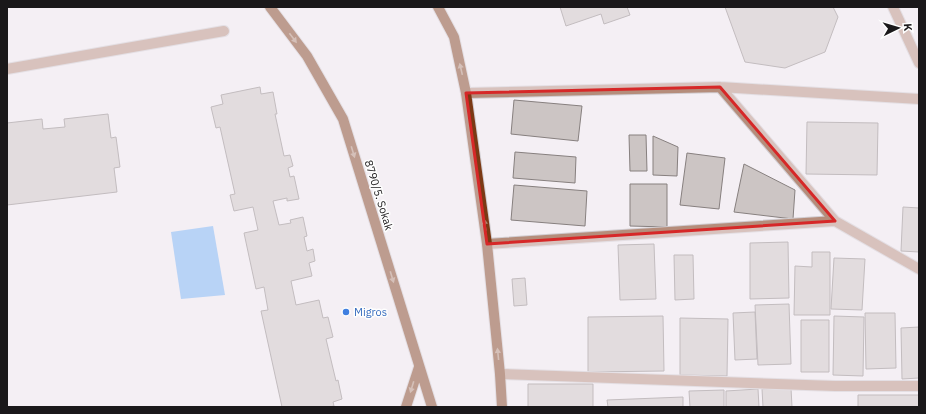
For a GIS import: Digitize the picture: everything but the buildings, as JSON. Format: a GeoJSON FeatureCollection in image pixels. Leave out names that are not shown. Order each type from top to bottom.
{"type":"FeatureCollection","features":[{"type":"Feature","properties":{"kind":"main road","name":"8790/5. Sokak"},"geometry":{"type":"LineString","coordinates":[[270,7],[307,56],[343,119],[432,407]]}},
{"type":"Feature","properties":{"kind":"main road"},"geometry":{"type":"LineString","coordinates":[[438,7],[454,37],[466,93],[487,244],[502,407]]}},
{"type":"Feature","properties":{"kind":"main road"},"geometry":{"type":"LineString","coordinates":[[406,407],[419,367]]}},
{"type":"Feature","properties":{"kind":"street"},"geometry":{"type":"LineString","coordinates":[[893,7],[919,63]]}},
{"type":"Feature","properties":{"kind":"street"},"geometry":{"type":"LineString","coordinates":[[7,68],[224,31]]}},
{"type":"Feature","properties":{"kind":"street"},"geometry":{"type":"LineString","coordinates":[[466,93],[720,87],[919,99]]}},
{"type":"Feature","properties":{"kind":"street"},"geometry":{"type":"LineString","coordinates":[[720,87],[835,221],[919,269]]}},
{"type":"Feature","properties":{"kind":"street"},"geometry":{"type":"LineString","coordinates":[[487,244],[835,221]]}},
{"type":"Feature","properties":{"kind":"street"},"geometry":{"type":"LineString","coordinates":[[500,374],[835,386],[919,386]]}},
{"type":"Feature","properties":{"kind":"highlighted area"},"geometry":{"type":"Polygon","coordinates":[[[720,87],[835,221],[487,244],[466,93],[720,87]]]}},
{"type":"Feature","properties":{"kind":"water"},"geometry":{"type":"Polygon","coordinates":[[[213,226],[225,295],[181,299],[171,232],[213,226]]]}},
{"type":"Feature","properties":{"kind":"place","name":"Migros"},"geometry":{"type":"Point","coordinates":[346,312]}}]}
